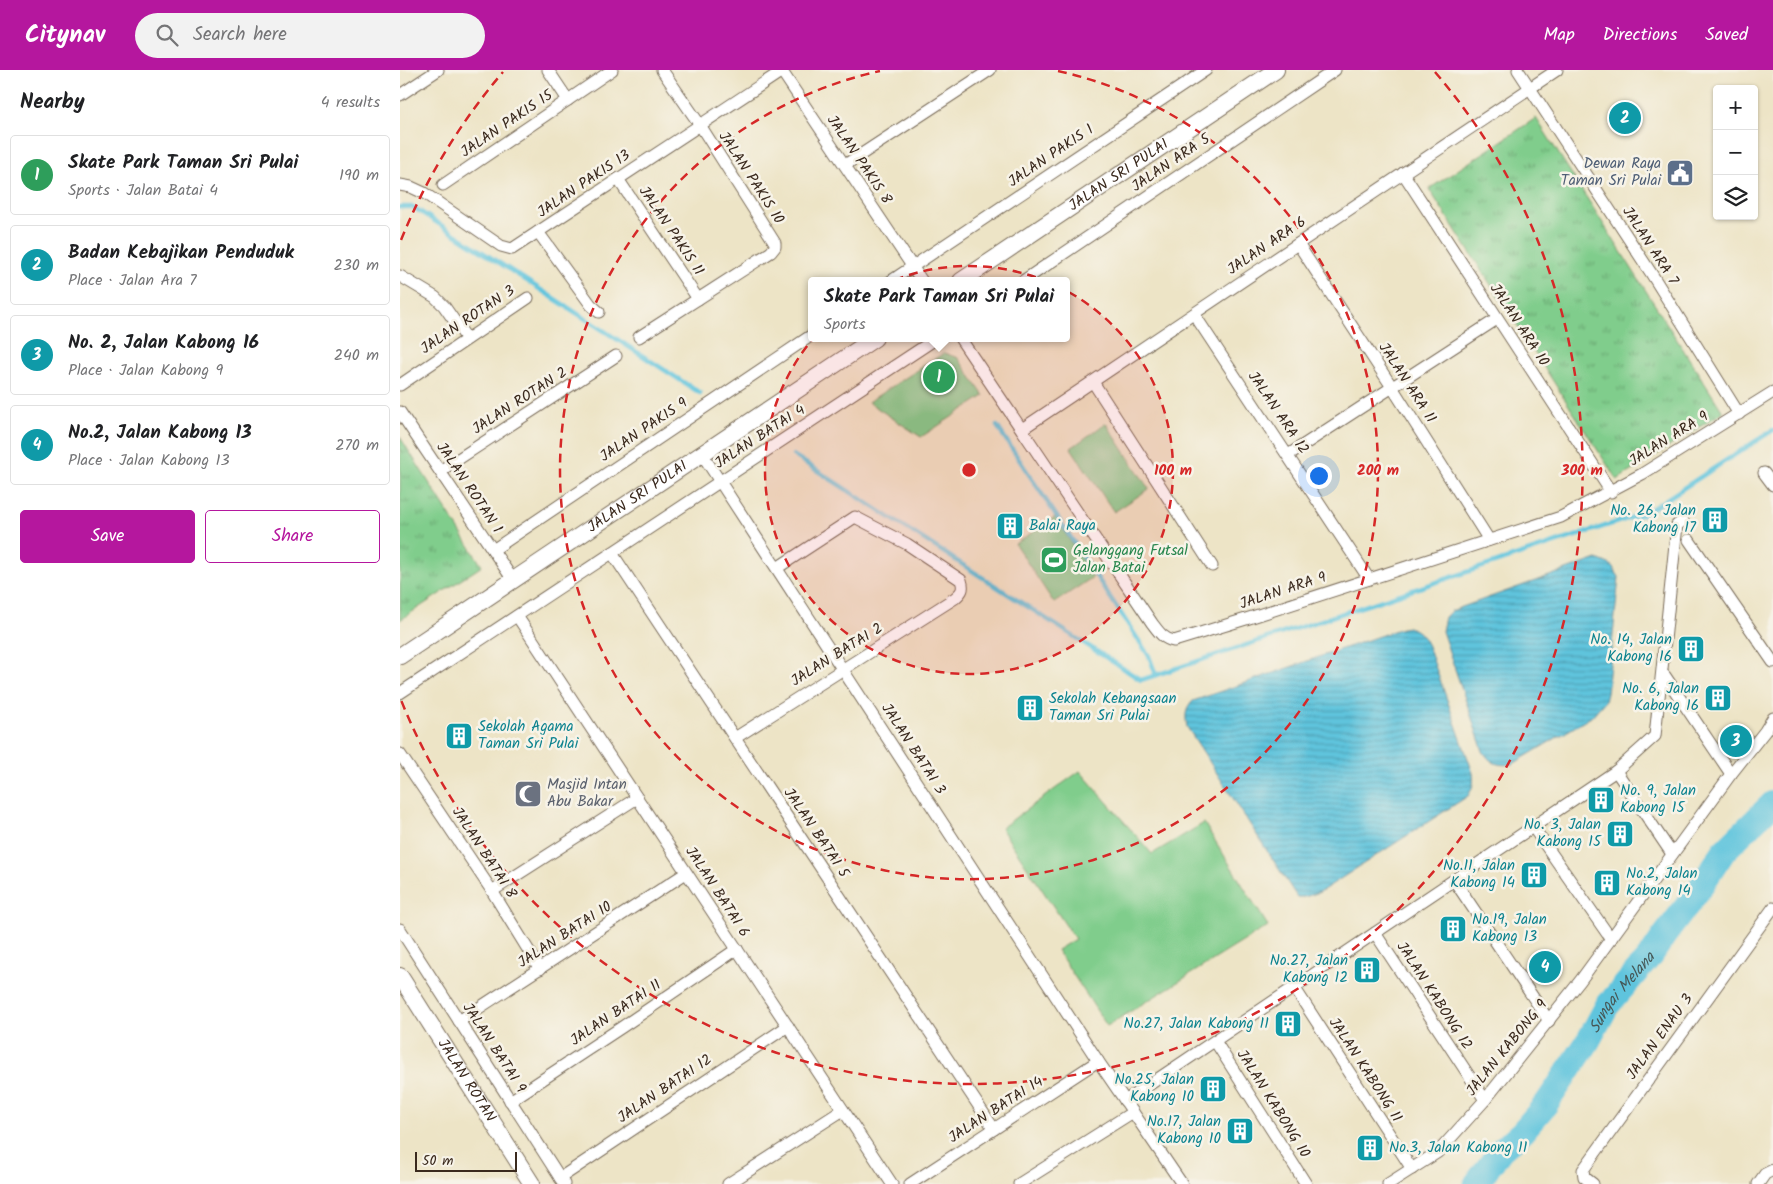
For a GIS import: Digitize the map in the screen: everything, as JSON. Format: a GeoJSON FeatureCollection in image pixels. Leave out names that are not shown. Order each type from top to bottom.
{"type":"FeatureCollection","features":[{"type":"Feature","properties":{"kind":"street"},"geometry":{"type":"LineString","coordinates":[[400,95],[438,70]]}},
{"type":"Feature","properties":{"kind":"street"},"geometry":{"type":"LineString","coordinates":[[548,70],[568,100]]}},
{"type":"Feature","properties":{"kind":"street","name":"JALAN PAKIS 15"},"geometry":{"type":"LineString","coordinates":[[443,185],[612,70]]}},
{"type":"Feature","properties":{"kind":"street","name":"JALAN PAKIS 10"},"geometry":{"type":"LineString","coordinates":[[662,70],[700,125],[775,243],[772,252],[698,299]]}},
{"type":"Feature","properties":{"kind":"street","name":"JALAN PAKIS 13"},"geometry":{"type":"LineString","coordinates":[[400,185],[411,187],[424,193],[501,246],[512,250],[782,70]]}},
{"type":"Feature","properties":{"kind":"street","name":"JALAN PAKIS 8"},"geometry":{"type":"LineString","coordinates":[[782,70],[919,277]]}},
{"type":"Feature","properties":{"kind":"street"},"geometry":{"type":"LineString","coordinates":[[845,165],[990,70]]}},
{"type":"Feature","properties":{"kind":"street","name":"JALAN PAKIS 1"},"geometry":{"type":"LineString","coordinates":[[912,266],[1206,70]]}},
{"type":"Feature","properties":{"kind":"street","name":"JALAN SRI PULAI"},"geometry":{"type":"LineString","coordinates":[[967,277],[1276,70]]}},
{"type":"Feature","properties":{"kind":"street","name":"JALAN ARA 5"},"geometry":{"type":"LineString","coordinates":[[1029,277],[1336,70]]}},
{"type":"Feature","properties":{"kind":"street","name":"JALAN ARA 7"},"geometry":{"type":"LineString","coordinates":[[1518,70],[1651,273],[1739,414]]}},
{"type":"Feature","properties":{"kind":"street","name":"JALAN ARA 6"},"geometry":{"type":"LineString","coordinates":[[1022,430],[1557,70]]}},
{"type":"Feature","properties":{"kind":"street","name":"JALAN ARA 10"},"geometry":{"type":"LineString","coordinates":[[1403,174],[1611,492]]}},
{"type":"Feature","properties":{"kind":"street","name":"JALAN PAKIS 11"},"geometry":{"type":"LineString","coordinates":[[618,179],[698,299]]}},
{"type":"Feature","properties":{"kind":"street"},"geometry":{"type":"LineString","coordinates":[[538,232],[591,305],[599,312]]}},
{"type":"Feature","properties":{"kind":"street","name":"JALAN ARA 11"},"geometry":{"type":"LineString","coordinates":[[1298,244],[1489,540]]}},
{"type":"Feature","properties":{"kind":"street"},"geometry":{"type":"LineString","coordinates":[[897,277],[912,266]]}},
{"type":"Feature","properties":{"kind":"street"},"geometry":{"type":"LineString","coordinates":[[400,276],[439,302],[467,339]]}},
{"type":"Feature","properties":{"kind":"street","name":"JALAN ROTAN 3"},"geometry":{"type":"LineString","coordinates":[[400,385],[528,298]]}},
{"type":"Feature","properties":{"kind":"street"},"geometry":{"type":"LineString","coordinates":[[639,337],[698,299]]}},
{"type":"Feature","properties":{"kind":"street","name":"JALAN ARA 12"},"geometry":{"type":"LineString","coordinates":[[1194,314],[1369,578]]}},
{"type":"Feature","properties":{"kind":"street"},"geometry":{"type":"LineString","coordinates":[[1288,455],[1497,319]]}},
{"type":"Feature","properties":{"kind":"street","name":"JALAN PAKIS 9"},"geometry":{"type":"LineString","coordinates":[[493,550],[808,337]]}},
{"type":"Feature","properties":{"kind":"street","name":"JALAN SRI PULAI"},"geometry":{"type":"LineString","coordinates":[[400,656],[869,342]]}},
{"type":"Feature","properties":{"kind":"street","name":"JALAN BATAI 4"},"geometry":{"type":"LineString","coordinates":[[400,693],[931,342]]}},
{"type":"Feature","properties":{"kind":"street","name":"JALAN ARA 9"},"geometry":{"type":"LineString","coordinates":[[963,342],[1152,623],[1160,634],[1168,640],[1174,641],[1560,517],[1611,492],[1642,474],[1773,392]]}},
{"type":"Feature","properties":{"kind":"street","name":"JALAN ROTAN 2"},"geometry":{"type":"LineString","coordinates":[[440,471],[616,356]]}},
{"type":"Feature","properties":{"kind":"street"},"geometry":{"type":"LineString","coordinates":[[1093,382],[1212,566]]}},
{"type":"Feature","properties":{"kind":"street","name":"JALAN ROTAN 1"},"geometry":{"type":"LineString","coordinates":[[400,412],[514,580]]}},
{"type":"Feature","properties":{"kind":"street","name":"JALAN BATAI 3"},"geometry":{"type":"LineString","coordinates":[[702,454],[1098,1061],[1182,1184]]}},
{"type":"Feature","properties":{"kind":"street"},"geometry":{"type":"LineString","coordinates":[[1764,472],[1773,485]]}},
{"type":"Feature","properties":{"kind":"street","name":"JALAN BATAI 2"},"geometry":{"type":"LineString","coordinates":[[735,738],[955,598],[962,593],[963,587],[961,580],[907,544],[855,517],[777,568]]}},
{"type":"Feature","properties":{"kind":"street"},"geometry":{"type":"LineString","coordinates":[[1126,1101],[1616,771],[1655,736],[1676,525],[1683,521]]}},
{"type":"Feature","properties":{"kind":"street"},"geometry":{"type":"LineString","coordinates":[[1690,540],[1773,662]]}},
{"type":"Feature","properties":{"kind":"street","name":"JALAN BATAI 5"},"geometry":{"type":"LineString","coordinates":[[612,553],[994,1129]]}},
{"type":"Feature","properties":{"kind":"street","name":"JALAN BATAI 6"},"geometry":{"type":"LineString","coordinates":[[517,616],[892,1184]]}},
{"type":"Feature","properties":{"kind":"street"},"geometry":{"type":"LineString","coordinates":[[1666,676],[1731,774]]}},
{"type":"Feature","properties":{"kind":"street","name":"JALAN KABONG 9"},"geometry":{"type":"LineString","coordinates":[[1388,1184],[1438,1152],[1485,1100],[1549,1021],[1611,939],[1773,718]]}},
{"type":"Feature","properties":{"kind":"street","name":"JALAN BATAI 8"},"geometry":{"type":"LineString","coordinates":[[400,754],[492,891],[540,969]]}},
{"type":"Feature","properties":{"kind":"street"},"geometry":{"type":"LineString","coordinates":[[1616,771],[1672,854]]}},
{"type":"Feature","properties":{"kind":"street"},"geometry":{"type":"LineString","coordinates":[[492,891],[637,798]]}},
{"type":"Feature","properties":{"kind":"street"},"geometry":{"type":"LineString","coordinates":[[1533,827],[1611,939]]}},
{"type":"Feature","properties":{"kind":"street","name":"JALAN BATAI 10"},"geometry":{"type":"LineString","coordinates":[[459,1021],[686,872]]}},
{"type":"Feature","properties":{"kind":"street"},"geometry":{"type":"LineString","coordinates":[[1454,880],[1549,1021]]}},
{"type":"Feature","properties":{"kind":"street","name":"JALAN ENAU 3"},"geometry":{"type":"LineString","coordinates":[[1593,1184],[1584,1177],[1583,1170],[1773,908]]}},
{"type":"Feature","properties":{"kind":"street","name":"JALAN BATAI 9"},"geometry":{"type":"LineString","coordinates":[[400,929],[562,1181]]}},
{"type":"Feature","properties":{"kind":"street","name":"JALAN KABONG 12"},"geometry":{"type":"LineString","coordinates":[[1375,933],[1485,1100]]}},
{"type":"Feature","properties":{"kind":"street","name":"JALAN BATAI 11"},"geometry":{"type":"LineString","coordinates":[[510,1101],[737,949]]}},
{"type":"Feature","properties":{"kind":"street","name":"JALAN ROTAN"},"geometry":{"type":"LineString","coordinates":[[400,976],[532,1184]]}},
{"type":"Feature","properties":{"kind":"street","name":"JALAN KABONG 11"},"geometry":{"type":"LineString","coordinates":[[1294,987],[1412,1169]]}},
{"type":"Feature","properties":{"kind":"street","name":"JALAN BATAI 12"},"geometry":{"type":"LineString","coordinates":[[562,1181],[788,1026]]}},
{"type":"Feature","properties":{"kind":"street","name":"JALAN KABONG 10"},"geometry":{"type":"LineString","coordinates":[[1215,1041],[1306,1184]]}},
{"type":"Feature","properties":{"kind":"street","name":"JALAN BATAI 14"},"geometry":{"type":"LineString","coordinates":[[910,1184],[1098,1061]]}},
{"type":"Feature","properties":{"kind":"street"},"geometry":{"type":"LineString","coordinates":[[728,1184],[843,1110]]}},
{"type":"Feature","properties":{"kind":"street"},"geometry":{"type":"LineString","coordinates":[[1019,1184],[1133,1112]]}},
{"type":"Feature","properties":{"kind":"street"},"geometry":{"type":"LineString","coordinates":[[1758,1184],[1765,1174],[1773,1170]]}},
{"type":"Feature","properties":{"kind":"green space"},"geometry":{"type":"Polygon","coordinates":[[[1536,118],[1723,412],[1617,480],[1429,189],[1536,118]]]}},
{"type":"Feature","properties":{"kind":"green space"},"geometry":{"type":"Polygon","coordinates":[[[944,353],[958,358],[984,396],[921,437],[868,402],[944,353]]]}},
{"type":"Feature","properties":{"kind":"green space"},"geometry":{"type":"Polygon","coordinates":[[[1106,423],[1149,489],[1114,512],[1071,448],[1106,423]]]}},
{"type":"Feature","properties":{"kind":"green space"},"geometry":{"type":"Polygon","coordinates":[[[400,437],[482,566],[400,620],[400,437]]]}},
{"type":"Feature","properties":{"kind":"green space","name":"Gelanggang Futsal Jalan Batai"},"geometry":{"type":"Polygon","coordinates":[[[1055,517],[1093,577],[1054,603],[1015,544],[1055,517]]]}},
{"type":"Feature","properties":{"kind":"green space"},"geometry":{"type":"Polygon","coordinates":[[[1080,771],[1152,854],[1204,823],[1268,926],[1107,1026],[1057,950],[1075,939],[1001,828],[1080,771]]]}},
{"type":"Feature","properties":{"kind":"water"},"geometry":{"type":"Polygon","coordinates":[[[1597,559],[1611,565],[1619,577],[1605,701],[1591,717],[1513,764],[1503,765],[1495,763],[1483,751],[1442,631],[1445,617],[1451,611],[1597,559]]]}},
{"type":"Feature","properties":{"kind":"water"},"geometry":{"type":"Polygon","coordinates":[[[1408,627],[1420,634],[1428,646],[1473,773],[1471,790],[1468,796],[1320,892],[1297,897],[1187,727],[1186,716],[1188,707],[1193,701],[1408,627]]]}},
{"type":"Feature","properties":{"kind":"waterway"},"geometry":{"type":"LineString","coordinates":[[400,207],[413,207],[700,393]]}},
{"type":"Feature","properties":{"kind":"waterway"},"geometry":{"type":"LineString","coordinates":[[997,426],[1149,656],[1156,675]]}},
{"type":"Feature","properties":{"kind":"waterway"},"geometry":{"type":"LineString","coordinates":[[793,455],[1141,680],[1645,513],[1773,430]]}},
{"type":"Feature","properties":{"kind":"waterway","name":"Sungai Melana"},"geometry":{"type":"LineString","coordinates":[[1476,1184],[1501,1150],[1522,1132],[1546,1104],[1587,1043],[1607,1006],[1652,954],[1724,851],[1773,803]]}},
{"type":"Feature","properties":{"kind":"place","name":"Badan Kebajikan Penduduk"},"geometry":{"type":"Point","coordinates":[1625,118]}},
{"type":"Feature","properties":{"kind":"place","name":"Dewan Raya Taman Sri Pulai"},"geometry":{"type":"Point","coordinates":[1680,173]}},
{"type":"Feature","properties":{"kind":"place","name":"Skate Park Taman Sri Pulai"},"geometry":{"type":"Point","coordinates":[939,377]}},
{"type":"Feature","properties":{"kind":"place","name":"No. 26, Jalan Kabong 17"},"geometry":{"type":"Point","coordinates":[1715,520]}},
{"type":"Feature","properties":{"kind":"place","name":"Balai Raya"},"geometry":{"type":"Point","coordinates":[1010,526]}},
{"type":"Feature","properties":{"kind":"place","name":"Gelanggang Futsal Jalan Batai"},"geometry":{"type":"Point","coordinates":[1054,560]}},
{"type":"Feature","properties":{"kind":"place","name":"No. 14, Jalan Kabong 16"},"geometry":{"type":"Point","coordinates":[1691,649]}},
{"type":"Feature","properties":{"kind":"place","name":"No. 6, Jalan Kabong 16"},"geometry":{"type":"Point","coordinates":[1718,698]}},
{"type":"Feature","properties":{"kind":"place","name":"Sekolah Kebangsaan Taman Sri Pulai"},"geometry":{"type":"Point","coordinates":[1030,708]}},
{"type":"Feature","properties":{"kind":"place","name":"Sekolah Agama Taman Sri Pulai"},"geometry":{"type":"Point","coordinates":[459,736]}},
{"type":"Feature","properties":{"kind":"place","name":"No. 2, Jalan Kabong 16"},"geometry":{"type":"Point","coordinates":[1736,741]}},
{"type":"Feature","properties":{"kind":"place","name":"Masjid Intan Abu Bakar"},"geometry":{"type":"Point","coordinates":[528,794]}},
{"type":"Feature","properties":{"kind":"place","name":"No. 9, Jalan Kabong 15"},"geometry":{"type":"Point","coordinates":[1601,800]}},
{"type":"Feature","properties":{"kind":"place","name":"No. 3, Jalan Kabong 15"},"geometry":{"type":"Point","coordinates":[1620,834]}},
{"type":"Feature","properties":{"kind":"place","name":"No.11, Jalan Kabong 14"},"geometry":{"type":"Point","coordinates":[1534,875]}},
{"type":"Feature","properties":{"kind":"place","name":"No.2, Jalan Kabong 14"},"geometry":{"type":"Point","coordinates":[1607,883]}},
{"type":"Feature","properties":{"kind":"place","name":"No.19, Jalan Kabong 13"},"geometry":{"type":"Point","coordinates":[1453,929]}},
{"type":"Feature","properties":{"kind":"place","name":"No.2, Jalan Kabong 13"},"geometry":{"type":"Point","coordinates":[1545,967]}},
{"type":"Feature","properties":{"kind":"place","name":"No.27, Jalan Kabong 12"},"geometry":{"type":"Point","coordinates":[1367,970]}},
{"type":"Feature","properties":{"kind":"place","name":"No.27, Jalan Kabong 11"},"geometry":{"type":"Point","coordinates":[1288,1024]}},
{"type":"Feature","properties":{"kind":"place","name":"No.25, Jalan Kabong 10"},"geometry":{"type":"Point","coordinates":[1213,1089]}},
{"type":"Feature","properties":{"kind":"place","name":"No.17, Jalan Kabong 10"},"geometry":{"type":"Point","coordinates":[1240,1131]}},
{"type":"Feature","properties":{"kind":"place","name":"No.3, Jalan Kabong 11"},"geometry":{"type":"Point","coordinates":[1370,1148]}}]}
